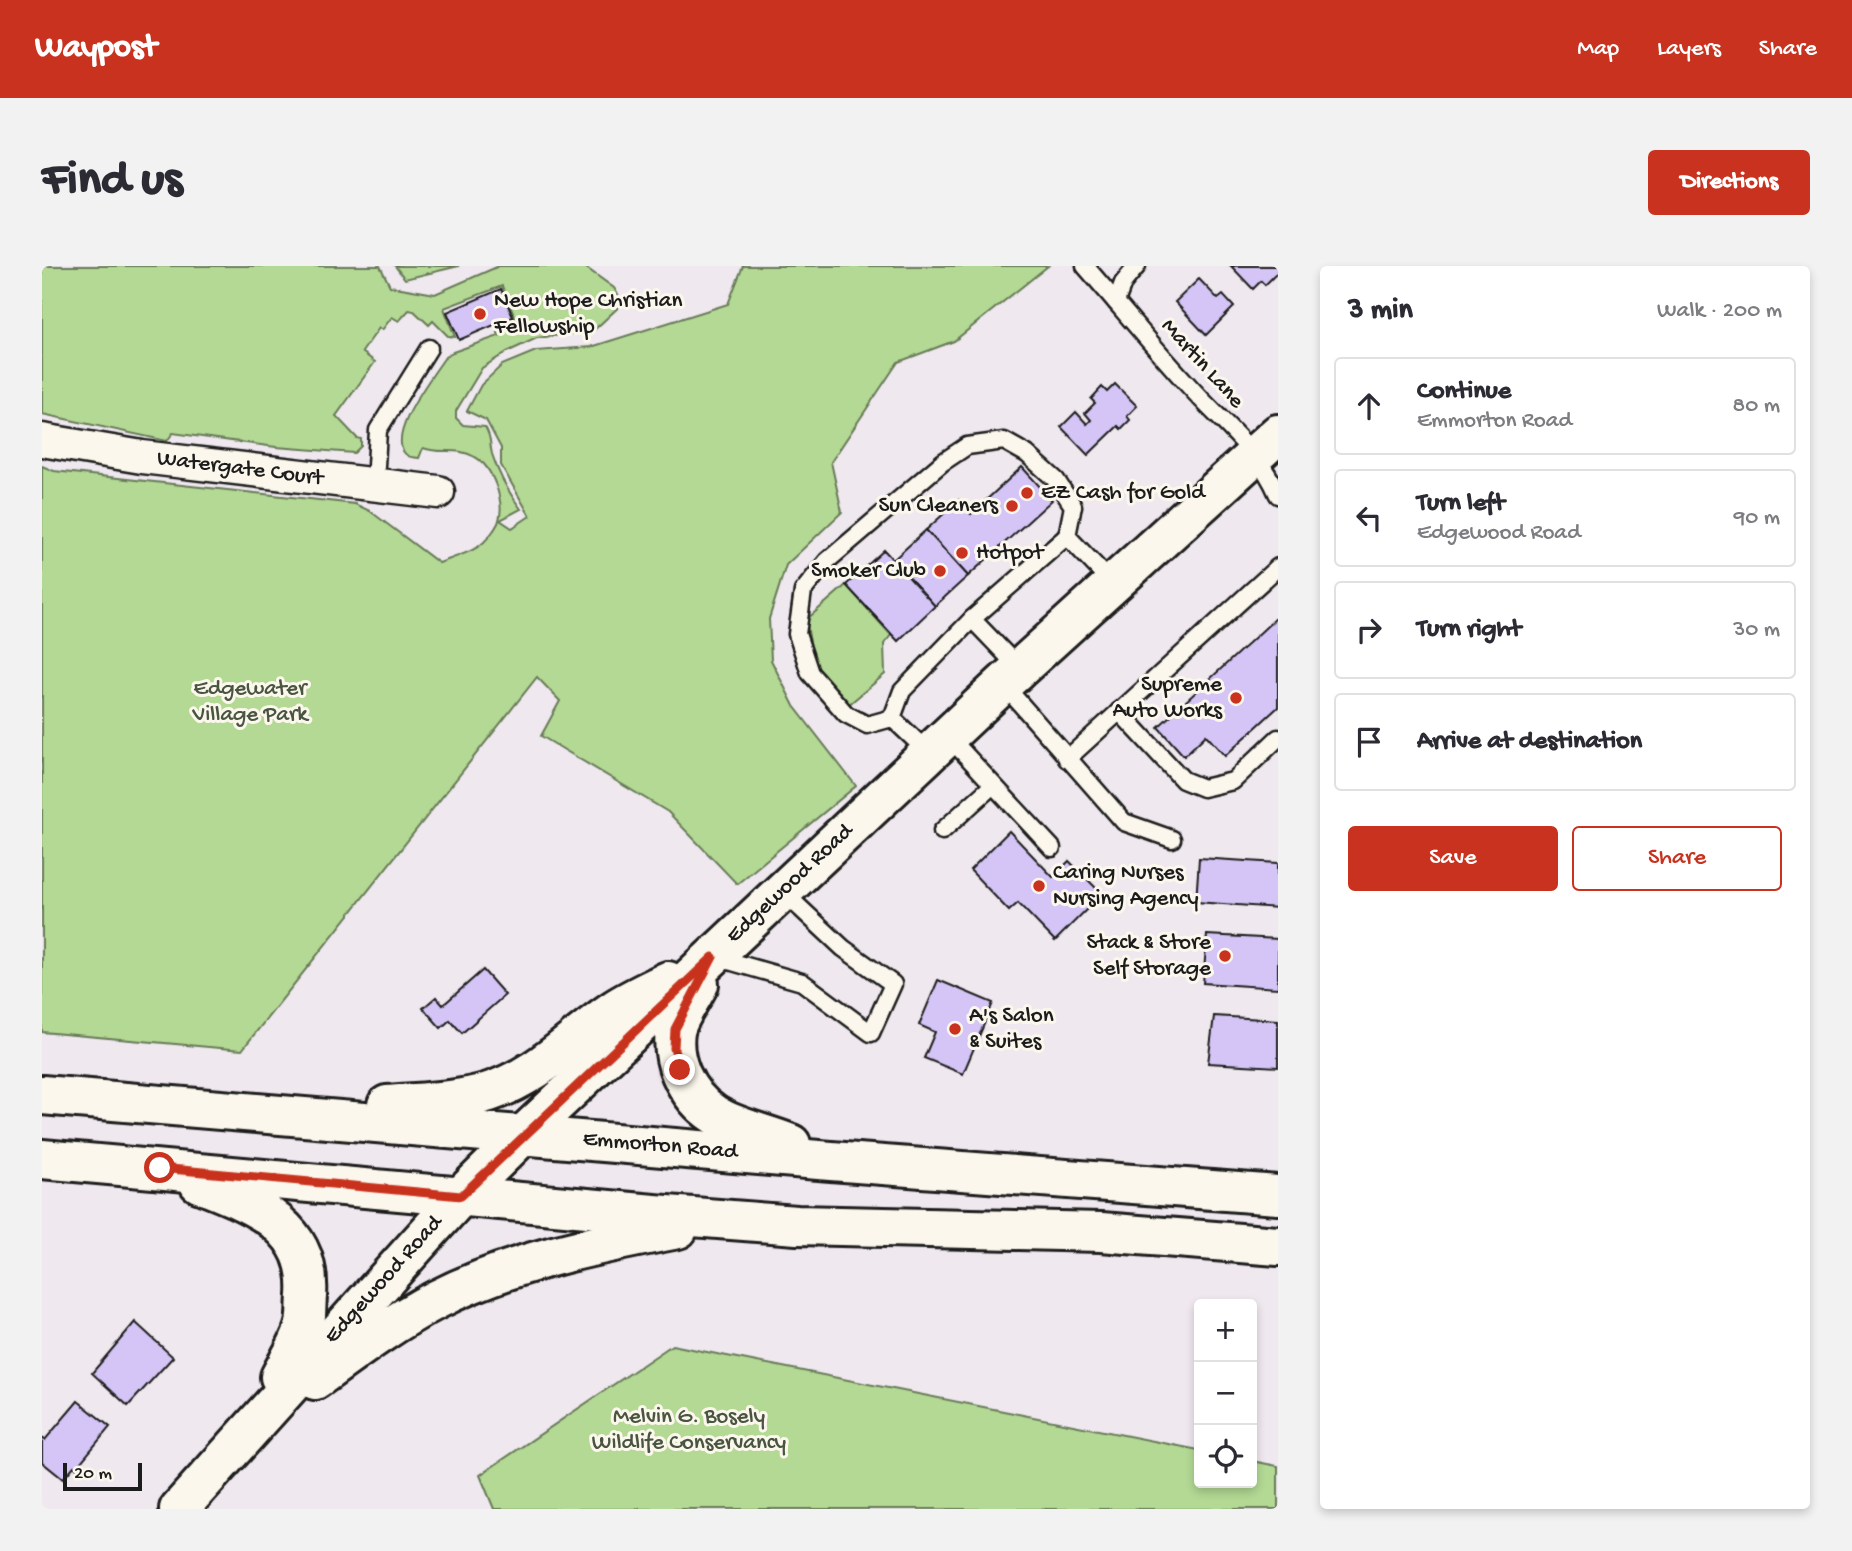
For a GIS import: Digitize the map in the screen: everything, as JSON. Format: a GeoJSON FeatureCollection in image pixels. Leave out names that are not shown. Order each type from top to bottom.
{"type":"FeatureCollection","features":[{"type":"Feature","properties":{"kind":"main road","name":"Edgewood Road"},"geometry":{"type":"LineString","coordinates":[[179,1509],[461,1196],[523,1135],[938,745],[1266,444]]}},
{"type":"Feature","properties":{"kind":"main road"},"geometry":{"type":"LineString","coordinates":[[281,1115],[447,1100],[489,1092],[542,1066],[616,1009],[713,957]]}},
{"type":"Feature","properties":{"kind":"main road"},"geometry":{"type":"LineString","coordinates":[[713,957],[675,1029],[674,1048],[690,1092],[706,1111],[721,1119],[769,1135],[831,1161]]}},
{"type":"Feature","properties":{"kind":"main road","name":"Emmorton Road"},"geometry":{"type":"LineString","coordinates":[[42,1095],[831,1161],[1278,1195]]}},
{"type":"Feature","properties":{"kind":"main road"},"geometry":{"type":"LineString","coordinates":[[42,1159],[654,1214],[797,1224],[1101,1232],[1278,1246]]}},
{"type":"Feature","properties":{"kind":"main road"},"geometry":{"type":"LineString","coordinates":[[160,1168],[246,1201],[287,1230],[299,1247],[307,1273],[304,1328],[258,1419]]}},
{"type":"Feature","properties":{"kind":"main road"},"geometry":{"type":"LineString","coordinates":[[258,1419],[351,1354],[436,1300],[526,1263],[587,1246],[684,1228],[797,1224]]}},
{"type":"Feature","properties":{"kind":"street","name":"Watergate Court"},"geometry":{"type":"LineString","coordinates":[[42,440],[142,457],[438,492]]}},
{"type":"Feature","properties":{"kind":"lane","name":"Martin Lane"},"geometry":{"type":"LineString","coordinates":[[1085,266],[1157,351],[1266,444],[1270,477],[1278,495]]}},
{"type":"Feature","properties":{"kind":"lane"},"geometry":{"type":"LineString","coordinates":[[1116,302],[1123,283],[1136,266]]}},
{"type":"Feature","properties":{"kind":"lane"},"geometry":{"type":"LineString","coordinates":[[375,484],[378,430],[429,348]]}},
{"type":"Feature","properties":{"kind":"lane"},"geometry":{"type":"LineString","coordinates":[[892,718],[902,691],[972,620],[1067,536],[1073,506],[1056,480],[1027,454],[1004,441],[967,446],[959,451],[827,561],[803,592],[797,634],[810,673],[846,714],[867,725],[892,718],[938,745],[993,785],[1052,848]]}},
{"type":"Feature","properties":{"kind":"lane"},"geometry":{"type":"LineString","coordinates":[[1067,536],[1113,584]]}},
{"type":"Feature","properties":{"kind":"lane"},"geometry":{"type":"LineString","coordinates":[[1067,759],[1278,568]]}},
{"type":"Feature","properties":{"kind":"lane"},"geometry":{"type":"LineString","coordinates":[[972,620],[1067,759],[1124,822],[1172,839]]}},
{"type":"Feature","properties":{"kind":"lane"},"geometry":{"type":"LineString","coordinates":[[1119,712],[1183,780],[1203,788],[1233,781],[1278,738]]}},
{"type":"Feature","properties":{"kind":"lane"},"geometry":{"type":"LineString","coordinates":[[942,831],[993,785]]}},
{"type":"Feature","properties":{"kind":"lane"},"geometry":{"type":"LineString","coordinates":[[713,957],[802,982],[871,1033],[893,984],[843,948],[782,891]]}},
{"type":"Feature","properties":{"kind":"green space","name":"Edgewater Village Park"},"geometry":{"type":"Polygon","coordinates":[[[42,266],[380,266],[390,286],[435,294],[499,266],[585,267],[614,288],[623,303],[593,331],[537,338],[482,368],[456,411],[456,418],[463,425],[485,427],[487,431],[497,468],[521,509],[500,520],[512,528],[530,516],[501,465],[501,448],[486,420],[467,411],[481,385],[502,365],[536,351],[591,347],[728,304],[743,266],[1048,266],[954,341],[898,362],[831,462],[842,512],[786,565],[769,619],[771,660],[794,706],[856,786],[737,884],[668,812],[541,736],[560,701],[537,677],[242,1050],[42,1032],[42,466],[54,471],[355,504],[370,511],[439,563],[475,549],[488,538],[499,520],[499,494],[487,468],[468,454],[423,448],[419,458],[408,456],[402,448],[401,436],[405,422],[445,357],[499,336],[496,327],[515,318],[502,286],[444,308],[455,337],[448,336],[433,321],[429,325],[414,311],[409,310],[399,321],[392,317],[382,330],[379,328],[362,352],[375,362],[336,416],[361,439],[361,446],[354,453],[276,447],[173,433],[167,441],[42,414],[42,266]]]}},
{"type":"Feature","properties":{"kind":"green space"},"geometry":{"type":"Polygon","coordinates":[[[395,266],[459,266],[405,279],[395,266]]]}},
{"type":"Feature","properties":{"kind":"green space"},"geometry":{"type":"Polygon","coordinates":[[[846,585],[891,635],[884,644],[885,674],[847,706],[814,664],[806,620],[846,585]]]}},
{"type":"Feature","properties":{"kind":"green space","name":"Melvin G. Bosely Wildlife Conservancy"},"geometry":{"type":"Polygon","coordinates":[[[672,1345],[1194,1449],[1194,1488],[1257,1488],[1257,1462],[1278,1466],[1278,1509],[494,1509],[480,1475],[672,1345]]]}},
{"type":"Feature","properties":{"kind":"building"},"geometry":{"type":"Polygon","coordinates":[[[1231,266],[1277,266],[1278,272],[1265,285],[1261,281],[1253,289],[1231,266]]]}},
{"type":"Feature","properties":{"kind":"building"},"geometry":{"type":"Polygon","coordinates":[[[1199,279],[1218,299],[1223,295],[1234,307],[1206,335],[1175,302],[1199,279]]]}},
{"type":"Feature","properties":{"kind":"building","name":"New Hope Christian Fellowship"},"geometry":{"type":"Polygon","coordinates":[[[501,289],[513,317],[459,340],[447,312],[501,289]]]}},
{"type":"Feature","properties":{"kind":"building"},"geometry":{"type":"Polygon","coordinates":[[[1115,384],[1137,406],[1127,416],[1130,420],[1121,429],[1118,426],[1088,455],[1061,427],[1076,412],[1087,424],[1091,420],[1085,413],[1095,403],[1091,399],[1102,387],[1107,392],[1115,384]]]}},
{"type":"Feature","properties":{"kind":"building"},"geometry":{"type":"Polygon","coordinates":[[[1022,467],[1052,500],[968,576],[926,530],[959,500],[971,514],[1022,467]]]}},
{"type":"Feature","properties":{"kind":"building"},"geometry":{"type":"Polygon","coordinates":[[[926,530],[968,576],[935,606],[893,560],[926,530]]]}},
{"type":"Feature","properties":{"kind":"building"},"geometry":{"type":"Polygon","coordinates":[[[884,550],[935,606],[898,641],[846,585],[884,550]]]}},
{"type":"Feature","properties":{"kind":"building"},"geometry":{"type":"Polygon","coordinates":[[[1278,616],[1278,707],[1225,756],[1206,735],[1184,756],[1158,727],[1278,616]]]}},
{"type":"Feature","properties":{"kind":"building","name":"Caring Nurses Nursing Agency"},"geometry":{"type":"Polygon","coordinates":[[[1009,831],[1053,877],[1069,861],[1102,894],[1055,941],[1018,903],[1009,911],[970,870],[1009,831]]]}},
{"type":"Feature","properties":{"kind":"building"},"geometry":{"type":"Polygon","coordinates":[[[1199,858],[1278,863],[1278,908],[1196,902],[1199,858]]]}},
{"type":"Feature","properties":{"kind":"building"},"geometry":{"type":"Polygon","coordinates":[[[1207,935],[1278,939],[1278,988],[1203,983],[1207,935]]]}},
{"type":"Feature","properties":{"kind":"building"},"geometry":{"type":"Polygon","coordinates":[[[483,970],[505,995],[462,1033],[450,1020],[441,1028],[423,1008],[436,997],[443,1005],[483,970]]]}},
{"type":"Feature","properties":{"kind":"building","name":"A's Salon & Suites"},"geometry":{"type":"Polygon","coordinates":[[[938,980],[993,1003],[963,1074],[924,1058],[935,1032],[919,1025],[938,980]]]}},
{"type":"Feature","properties":{"kind":"building"},"geometry":{"type":"Polygon","coordinates":[[[1214,1016],[1278,1020],[1278,1067],[1208,1063],[1214,1016]]]}},
{"type":"Feature","properties":{"kind":"building"},"geometry":{"type":"Polygon","coordinates":[[[135,1322],[173,1357],[128,1406],[92,1373],[135,1322]]]}},
{"type":"Feature","properties":{"kind":"building"},"geometry":{"type":"Polygon","coordinates":[[[78,1401],[110,1427],[76,1468],[74,1466],[63,1479],[42,1462],[42,1438],[45,1440],[78,1401]]]}},
{"type":"Feature","properties":{"kind":"place","name":"New Hope Christian Fellowship"},"geometry":{"type":"Point","coordinates":[480,314]}},
{"type":"Feature","properties":{"kind":"place","name":"EZ Cash for Gold"},"geometry":{"type":"Point","coordinates":[1027,493]}},
{"type":"Feature","properties":{"kind":"place","name":"Sun Cleaners"},"geometry":{"type":"Point","coordinates":[1012,506]}},
{"type":"Feature","properties":{"kind":"place","name":"Hotpot"},"geometry":{"type":"Point","coordinates":[962,553]}},
{"type":"Feature","properties":{"kind":"place","name":"Smoker Club"},"geometry":{"type":"Point","coordinates":[940,571]}},
{"type":"Feature","properties":{"kind":"place","name":"Supreme Auto Works"},"geometry":{"type":"Point","coordinates":[1236,698]}},
{"type":"Feature","properties":{"kind":"place","name":"Caring Nurses Nursing Agency"},"geometry":{"type":"Point","coordinates":[1039,886]}},
{"type":"Feature","properties":{"kind":"place","name":"Stack & Store Self Storage"},"geometry":{"type":"Point","coordinates":[1225,956]}},
{"type":"Feature","properties":{"kind":"place","name":"A's Salon & Suites"},"geometry":{"type":"Point","coordinates":[955,1029]}},
{"type":"Feature","properties":{"kind":"route"},"geometry":{"type":"LineString","coordinates":[[160,1168],[461,1196],[713,957],[675,1029],[674,1048],[680,1070]]}}]}
